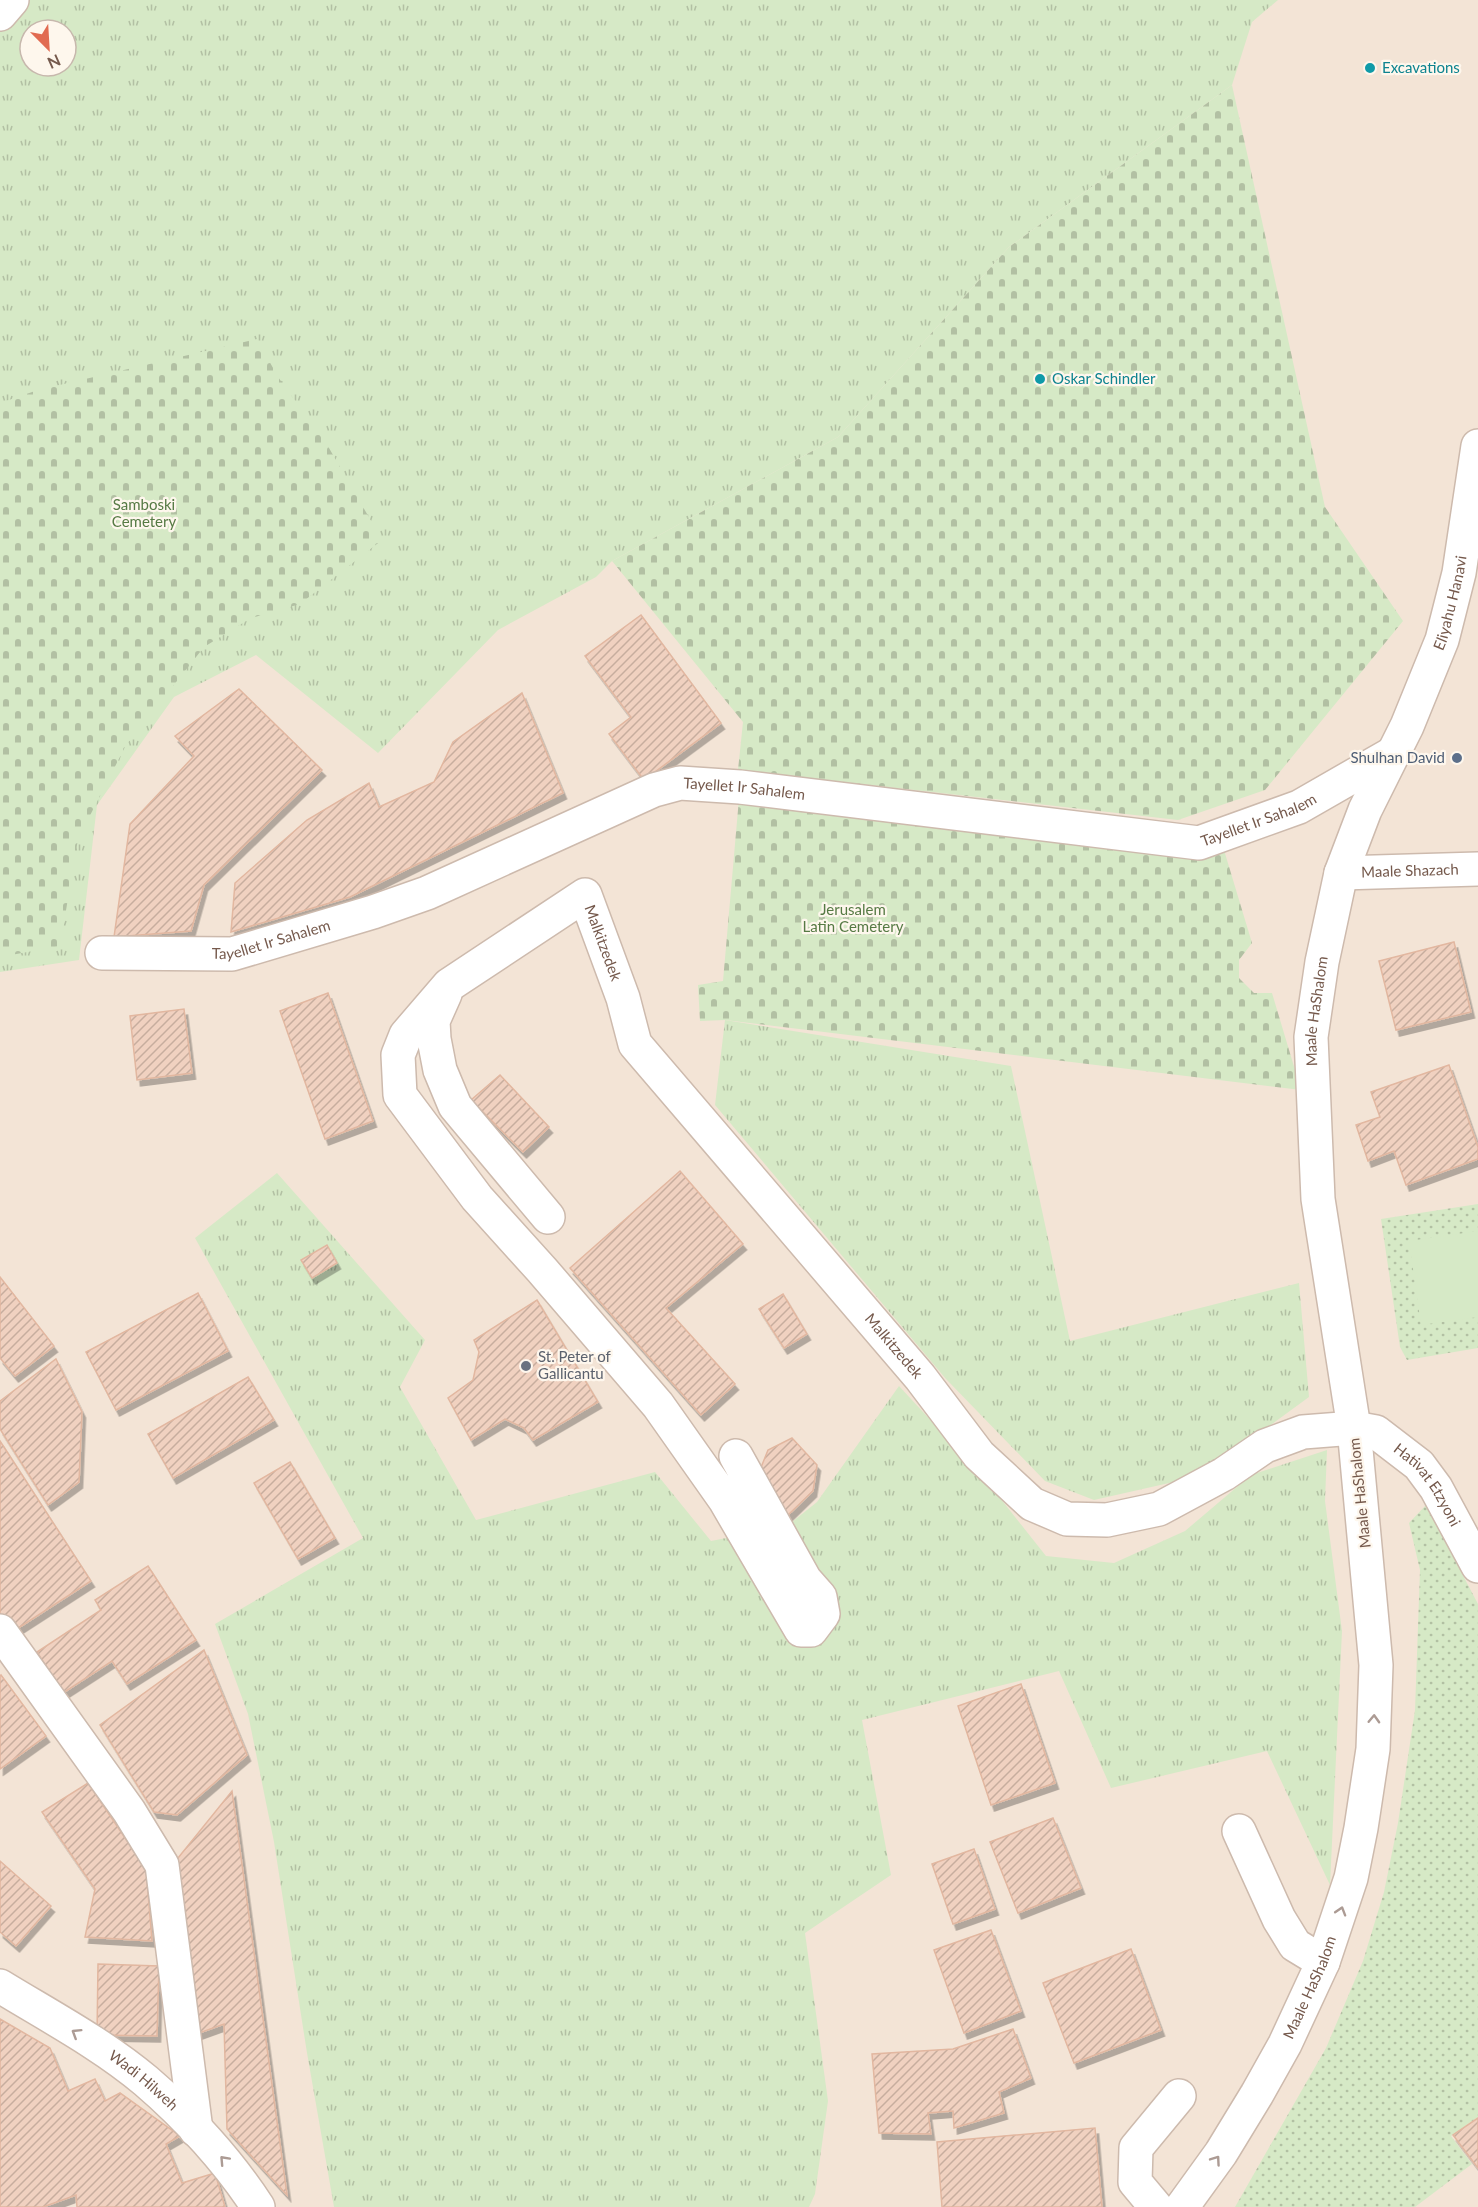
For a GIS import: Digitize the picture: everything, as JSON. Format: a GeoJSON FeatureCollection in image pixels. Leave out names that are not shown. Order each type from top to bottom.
{"type":"FeatureCollection","features":[{"type":"Feature","properties":{"kind":"street"},"geometry":{"type":"LineString","coordinates":[[0,14],[12,0]]}},
{"type":"Feature","properties":{"kind":"street","name":"Eliyahu Hanavi"},"geometry":{"type":"LineString","coordinates":[[1395,752],[1442,640],[1459,573],[1478,446]]}},
{"type":"Feature","properties":{"kind":"street","name":"Maale HaShalom"},"geometry":{"type":"LineString","coordinates":[[1182,2207],[1221,2153],[1257,2094],[1285,2044],[1323,1962],[1351,1878],[1373,1749],[1376,1665],[1354,1428],[1318,1198],[1311,1037],[1322,962],[1341,873],[1365,810],[1395,752]]}},
{"type":"Feature","properties":{"kind":"street","name":"Tayellet Ir Sahalem"},"geometry":{"type":"LineString","coordinates":[[102,953],[232,954],[301,935],[427,893],[635,798],[680,783],[740,787],[1199,843],[1299,807],[1395,752]]}},
{"type":"Feature","properties":{"kind":"street","name":"Maale Shazach"},"geometry":{"type":"LineString","coordinates":[[1341,873],[1478,869]]}},
{"type":"Feature","properties":{"kind":"street","name":"Malkitzedek"},"geometry":{"type":"LineString","coordinates":[[449,985],[585,895],[623,998],[635,1044],[920,1377],[979,1455],[1032,1504],[1067,1519],[1107,1520],[1159,1509],[1224,1474],[1265,1446],[1303,1432],[1354,1428]]}},
{"type":"Feature","properties":{"kind":"street"},"geometry":{"type":"LineString","coordinates":[[449,985],[433,1021],[440,1070],[455,1106],[548,1217]]}},
{"type":"Feature","properties":{"kind":"street"},"geometry":{"type":"LineString","coordinates":[[449,985],[406,1035],[398,1055],[400,1095],[477,1198],[658,1405],[725,1500],[801,1630],[812,1630],[824,1614],[820,1597],[805,1580],[736,1456]]}},
{"type":"Feature","properties":{"kind":"street","name":"Hativat Etzyoni"},"geometry":{"type":"LineString","coordinates":[[1354,1428],[1376,1432],[1419,1465],[1437,1488],[1478,1566]]}},
{"type":"Feature","properties":{"kind":"street"},"geometry":{"type":"LineString","coordinates":[[0,1631],[129,1811],[162,1865],[196,2130]]}},
{"type":"Feature","properties":{"kind":"street"},"geometry":{"type":"LineString","coordinates":[[1239,1832],[1280,1919],[1295,1945],[1323,1962]]}},
{"type":"Feature","properties":{"kind":"street","name":"Wadi Hilweh"},"geometry":{"type":"LineString","coordinates":[[0,1986],[95,2045],[145,2081],[196,2130],[237,2175],[258,2207]]}},
{"type":"Feature","properties":{"kind":"street"},"geometry":{"type":"LineString","coordinates":[[1156,2207],[1135,2182],[1136,2148],[1179,2096]]}},
{"type":"Feature","properties":{"kind":"shaded area"},"geometry":{"type":"Polygon","coordinates":[[[0,0],[1478,0],[1478,2207],[0,2207],[0,0]]]}},
{"type":"Feature","properties":{"kind":"green space"},"geometry":{"type":"Polygon","coordinates":[[[0,0],[1278,0],[1252,22],[1232,85],[1009,247],[838,437],[612,561],[596,577],[498,630],[378,753],[256,655],[174,697],[97,805],[79,960],[0,972],[0,0]]]}},
{"type":"Feature","properties":{"kind":"green space"},"geometry":{"type":"Polygon","coordinates":[[[1232,85],[1325,507],[1403,621],[1265,790],[1178,820],[738,770],[743,722],[612,561],[838,437],[1009,247],[1232,85]]]}},
{"type":"Feature","properties":{"kind":"green space","name":"Samboski Cemetery"},"geometry":{"type":"Polygon","coordinates":[[[257,339],[278,377],[329,448],[382,540],[300,604],[251,618],[204,647],[126,745],[78,839],[60,946],[0,957],[0,403],[38,390],[257,339]]]}},
{"type":"Feature","properties":{"kind":"green space","name":"Jerusalem Latin Cemetery"},"geometry":{"type":"Polygon","coordinates":[[[740,787],[1224,850],[1252,943],[1239,960],[1239,978],[1254,993],[1272,993],[1301,1090],[725,1020],[700,1021],[698,985],[723,981],[740,787]]]}},
{"type":"Feature","properties":{"kind":"green space"},"geometry":{"type":"Polygon","coordinates":[[[725,1020],[1011,1066],[1070,1341],[1299,1283],[1309,1397],[1250,1440],[1178,1481],[1094,1500],[1045,1481],[946,1379],[715,1105],[725,1020]]]}},
{"type":"Feature","properties":{"kind":"green space"},"geometry":{"type":"Polygon","coordinates":[[[277,1173],[425,1340],[400,1387],[476,1520],[655,1472],[711,1541],[787,1526],[817,1502],[899,1386],[985,1479],[1046,1556],[1114,1563],[1185,1531],[1251,1475],[1327,1450],[1325,1501],[1342,1631],[1330,1885],[1267,1751],[1111,1788],[1059,1671],[862,1720],[891,1875],[805,1933],[828,2101],[815,2194],[809,2207],[334,2207],[274,1842],[248,1714],[215,1624],[363,1538],[195,1238],[277,1173]]]}},
{"type":"Feature","properties":{"kind":"green space"},"geometry":{"type":"Polygon","coordinates":[[[1478,1204],[1478,1348],[1407,1360],[1400,1347],[1381,1219],[1478,1204]]]}},
{"type":"Feature","properties":{"kind":"green space"},"geometry":{"type":"Polygon","coordinates":[[[1478,1231],[1478,1317],[1421,1325],[1409,1241],[1478,1231]]]}},
{"type":"Feature","properties":{"kind":"green space"},"geometry":{"type":"Polygon","coordinates":[[[1426,1505],[1478,1604],[1478,2117],[1451,2136],[1472,2164],[1415,2207],[1235,2207],[1326,2048],[1363,1961],[1384,1892],[1398,1823],[1415,1710],[1420,1570],[1409,1523],[1426,1505]]]}},
{"type":"Feature","properties":{"kind":"building"},"geometry":{"type":"Polygon","coordinates":[[[641,615],[721,723],[644,780],[609,734],[631,717],[585,656],[641,615]]]}},
{"type":"Feature","properties":{"kind":"building"},"geometry":{"type":"Polygon","coordinates":[[[239,689],[322,770],[204,885],[191,931],[114,937],[130,824],[194,756],[175,736],[239,689]]]}},
{"type":"Feature","properties":{"kind":"building"},"geometry":{"type":"Polygon","coordinates":[[[522,693],[563,793],[350,897],[231,932],[235,883],[307,820],[369,783],[379,807],[434,782],[453,742],[522,693]]]}},
{"type":"Feature","properties":{"kind":"building"},"geometry":{"type":"Polygon","coordinates":[[[1454,942],[1471,1012],[1396,1030],[1379,961],[1454,942]]]}},
{"type":"Feature","properties":{"kind":"building"},"geometry":{"type":"Polygon","coordinates":[[[328,993],[373,1121],[325,1139],[280,1011],[328,993]]]}},
{"type":"Feature","properties":{"kind":"building"},"geometry":{"type":"Polygon","coordinates":[[[184,1009],[192,1073],[137,1080],[130,1016],[184,1009]]]}},
{"type":"Feature","properties":{"kind":"building"},"geometry":{"type":"Polygon","coordinates":[[[1449,1065],[1478,1147],[1478,1159],[1406,1185],[1394,1151],[1368,1161],[1356,1125],[1380,1117],[1371,1092],[1449,1065]]]}},
{"type":"Feature","properties":{"kind":"building"},"geometry":{"type":"Polygon","coordinates":[[[500,1075],[549,1127],[523,1152],[471,1100],[500,1075]]]}},
{"type":"Feature","properties":{"kind":"building"},"geometry":{"type":"Polygon","coordinates":[[[680,1171],[743,1244],[666,1308],[735,1384],[701,1415],[570,1268],[680,1171]]]}},
{"type":"Feature","properties":{"kind":"building"},"geometry":{"type":"Polygon","coordinates":[[[327,1245],[337,1263],[312,1278],[301,1260],[327,1245]]]}},
{"type":"Feature","properties":{"kind":"building"},"geometry":{"type":"Polygon","coordinates":[[[0,1277],[54,1346],[15,1376],[0,1358],[0,1277]]]}},
{"type":"Feature","properties":{"kind":"building"},"geometry":{"type":"Polygon","coordinates":[[[198,1293],[228,1351],[116,1410],[86,1352],[198,1293]]]}},
{"type":"Feature","properties":{"kind":"building"},"geometry":{"type":"Polygon","coordinates":[[[783,1294],[807,1334],[784,1348],[759,1309],[783,1294]]]}},
{"type":"Feature","properties":{"kind":"building","name":"St. Peter of Gallicantu"},"geometry":{"type":"Polygon","coordinates":[[[537,1300],[598,1402],[533,1440],[524,1428],[505,1419],[471,1440],[448,1398],[473,1380],[479,1352],[474,1340],[537,1300]]]}},
{"type":"Feature","properties":{"kind":"building"},"geometry":{"type":"Polygon","coordinates":[[[56,1359],[82,1412],[79,1482],[48,1505],[0,1429],[0,1401],[56,1359]]]}},
{"type":"Feature","properties":{"kind":"building"},"geometry":{"type":"Polygon","coordinates":[[[248,1377],[274,1420],[173,1478],[148,1434],[248,1377]]]}},
{"type":"Feature","properties":{"kind":"building"},"geometry":{"type":"Polygon","coordinates":[[[792,1438],[817,1465],[813,1491],[788,1515],[758,1475],[768,1450],[792,1438]]]}},
{"type":"Feature","properties":{"kind":"building"},"geometry":{"type":"Polygon","coordinates":[[[0,1441],[91,1581],[6,1636],[0,1628],[0,1441]]]}},
{"type":"Feature","properties":{"kind":"building"},"geometry":{"type":"Polygon","coordinates":[[[290,1462],[335,1538],[298,1559],[254,1483],[290,1462]]]}},
{"type":"Feature","properties":{"kind":"building"},"geometry":{"type":"Polygon","coordinates":[[[148,1566],[196,1640],[127,1684],[112,1661],[63,1693],[37,1652],[101,1610],[95,1600],[148,1566]]]}},
{"type":"Feature","properties":{"kind":"building"},"geometry":{"type":"Polygon","coordinates":[[[204,1650],[247,1755],[177,1815],[154,1812],[100,1725],[204,1650]]]}},
{"type":"Feature","properties":{"kind":"building"},"geometry":{"type":"Polygon","coordinates":[[[0,1676],[46,1736],[0,1769],[0,1676]]]}},
{"type":"Feature","properties":{"kind":"building"},"geometry":{"type":"Polygon","coordinates":[[[1021,1684],[1055,1783],[991,1805],[958,1706],[1021,1684]]]}},
{"type":"Feature","properties":{"kind":"building"},"geometry":{"type":"Polygon","coordinates":[[[88,1783],[146,1869],[152,1941],[85,1937],[95,1889],[42,1812],[88,1783]]]}},
{"type":"Feature","properties":{"kind":"building"},"geometry":{"type":"Polygon","coordinates":[[[232,1791],[287,2195],[227,2129],[224,2024],[188,2037],[178,1858],[232,1791]]]}},
{"type":"Feature","properties":{"kind":"building"},"geometry":{"type":"Polygon","coordinates":[[[1053,1818],[1081,1888],[1018,1913],[990,1842],[1053,1818]]]}},
{"type":"Feature","properties":{"kind":"building"},"geometry":{"type":"Polygon","coordinates":[[[974,1849],[995,1909],[953,1924],[932,1864],[974,1849]]]}},
{"type":"Feature","properties":{"kind":"building"},"geometry":{"type":"Polygon","coordinates":[[[0,1861],[51,1906],[16,1946],[0,1932],[0,1861]]]}},
{"type":"Feature","properties":{"kind":"building"},"geometry":{"type":"Polygon","coordinates":[[[991,1930],[1021,2011],[964,2033],[934,1950],[991,1930]]]}},
{"type":"Feature","properties":{"kind":"building"},"geometry":{"type":"Polygon","coordinates":[[[1131,1949],[1161,2030],[1074,2063],[1043,1983],[1131,1949]]]}},
{"type":"Feature","properties":{"kind":"building"},"geometry":{"type":"Polygon","coordinates":[[[98,1964],[159,1966],[157,2036],[97,2035],[98,1964]]]}},
{"type":"Feature","properties":{"kind":"building"},"geometry":{"type":"Polygon","coordinates":[[[0,2019],[50,2048],[68,2091],[95,2079],[105,2101],[120,2093],[180,2136],[166,2144],[182,2183],[215,2173],[225,2207],[77,2207],[76,2195],[43,2207],[0,2207],[0,2019]]]}},
{"type":"Feature","properties":{"kind":"building"},"geometry":{"type":"Polygon","coordinates":[[[1013,2029],[1031,2078],[999,2092],[1004,2113],[954,2128],[953,2111],[928,2113],[931,2134],[879,2133],[872,2054],[953,2049],[1013,2029]]]}},
{"type":"Feature","properties":{"kind":"building"},"geometry":{"type":"Polygon","coordinates":[[[1478,2118],[1478,2168],[1453,2135],[1478,2118]]]}},
{"type":"Feature","properties":{"kind":"building"},"geometry":{"type":"Polygon","coordinates":[[[1095,2128],[1102,2207],[942,2207],[937,2142],[1095,2128]]]}},
{"type":"Feature","properties":{"kind":"place","name":"Excavations"},"geometry":{"type":"Point","coordinates":[1370,68]}},
{"type":"Feature","properties":{"kind":"place","name":"Oskar Schindler"},"geometry":{"type":"Point","coordinates":[1040,379]}},
{"type":"Feature","properties":{"kind":"place","name":"Shulhan David"},"geometry":{"type":"Point","coordinates":[1457,758]}},
{"type":"Feature","properties":{"kind":"place","name":"St. Peter of Gallicantu"},"geometry":{"type":"Point","coordinates":[526,1366]}}]}
